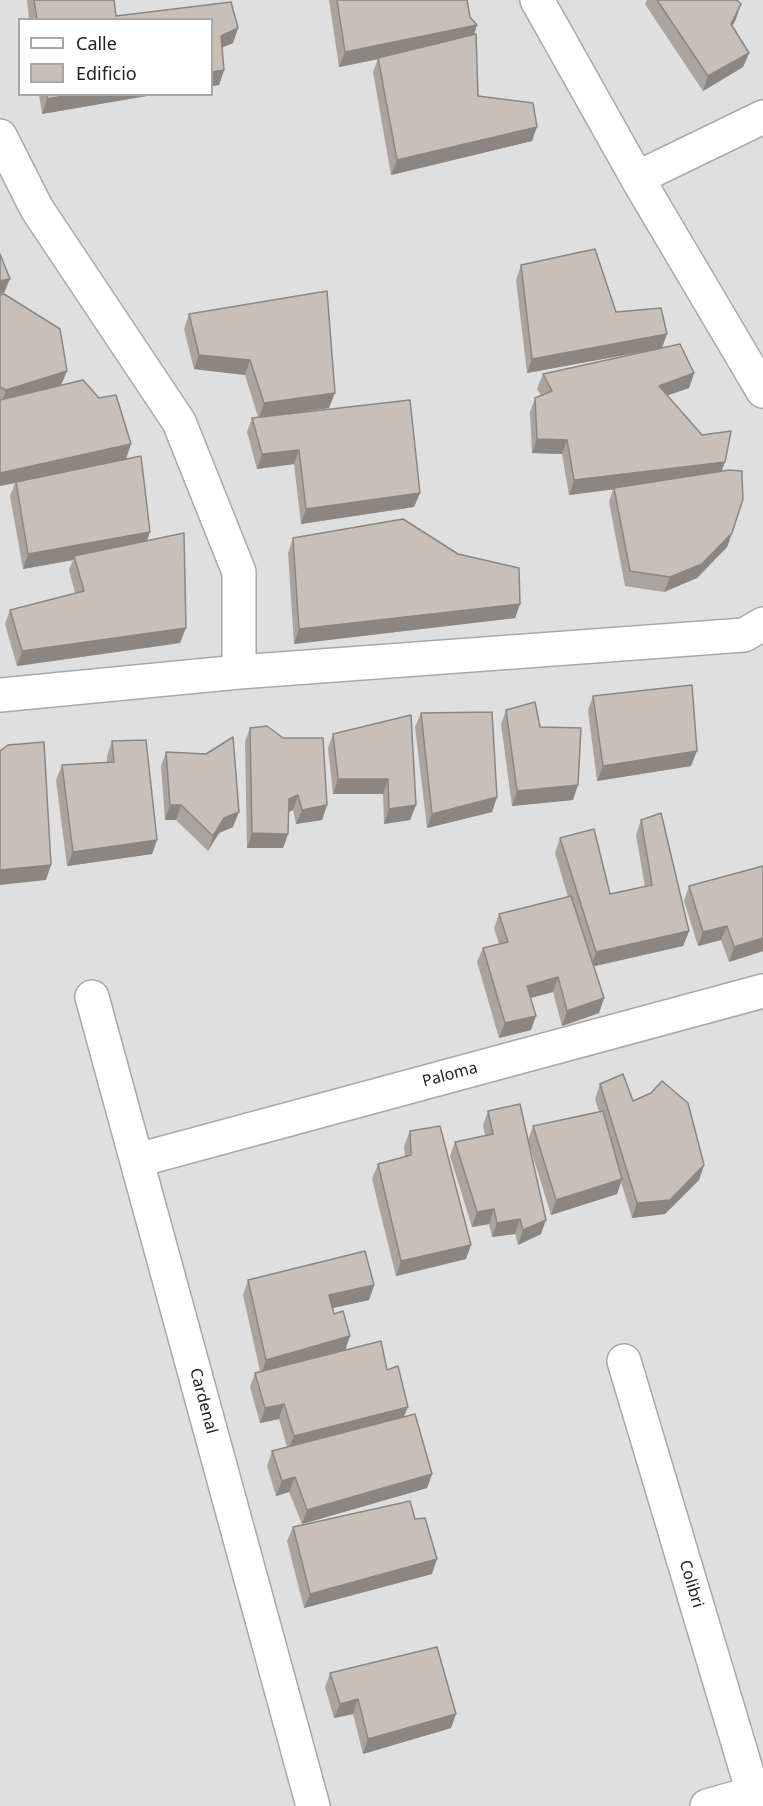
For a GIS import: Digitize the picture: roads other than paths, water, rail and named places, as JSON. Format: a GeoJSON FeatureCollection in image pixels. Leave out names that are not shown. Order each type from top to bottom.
{"type":"FeatureCollection","features":[{"type":"Feature","properties":{"kind":"street"},"geometry":{"type":"LineString","coordinates":[[537,0],[637,178],[763,391]]}},
{"type":"Feature","properties":{"kind":"street"},"geometry":{"type":"LineString","coordinates":[[637,178],[763,117]]}},
{"type":"Feature","properties":{"kind":"street"},"geometry":{"type":"LineString","coordinates":[[0,136],[37,209],[179,422],[239,572],[239,672]]}},
{"type":"Feature","properties":{"kind":"street"},"geometry":{"type":"LineString","coordinates":[[0,695],[239,672],[744,635],[763,624]]}},
{"type":"Feature","properties":{"kind":"street","name":"Paloma"},"geometry":{"type":"LineString","coordinates":[[138,1160],[763,991]]}},
{"type":"Feature","properties":{"kind":"street","name":"Cardenal"},"geometry":{"type":"LineString","coordinates":[[92,997],[313,1806]]}},
{"type":"Feature","properties":{"kind":"street","name":"Colibri"},"geometry":{"type":"LineString","coordinates":[[624,1361],[755,1799]]}},
{"type":"Feature","properties":{"kind":"street"},"geometry":{"type":"LineString","coordinates":[[707,1806],[755,1799]]}}]}
